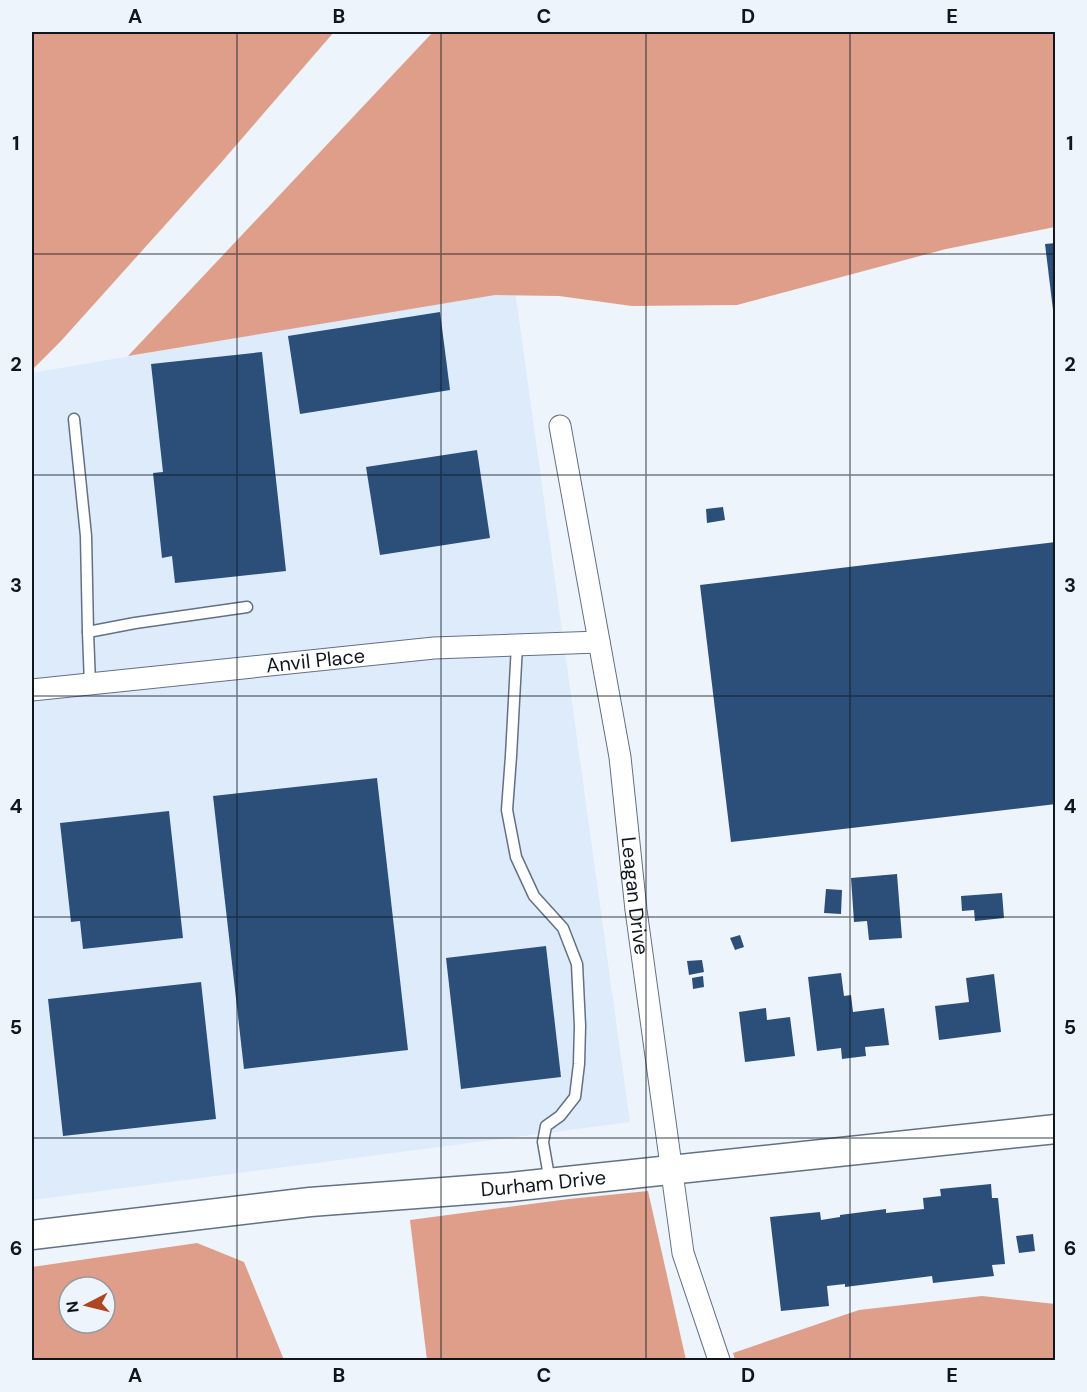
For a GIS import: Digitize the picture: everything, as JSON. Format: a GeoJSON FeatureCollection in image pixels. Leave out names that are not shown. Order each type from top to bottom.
{"type":"FeatureCollection","features":[{"type":"Feature","properties":{"kind":"street","name":"Leagan Drive"},"geometry":{"type":"LineString","coordinates":[[560,426],[620,757],[636,910],[683,1253],[719,1360]]}},
{"type":"Feature","properties":{"kind":"street","name":"Anvil Place"},"geometry":{"type":"LineString","coordinates":[[32,690],[434,648],[599,642]]}},
{"type":"Feature","properties":{"kind":"street","name":"Durham Drive"},"geometry":{"type":"LineString","coordinates":[[32,1235],[310,1202],[510,1187],[1056,1129]]}},
{"type":"Feature","properties":{"kind":"lane"},"geometry":{"type":"LineString","coordinates":[[74,418],[86,536],[90,684]]}},
{"type":"Feature","properties":{"kind":"lane"},"geometry":{"type":"LineString","coordinates":[[88,632],[247,607]]}},
{"type":"Feature","properties":{"kind":"lane"},"geometry":{"type":"LineString","coordinates":[[517,645],[507,810],[516,857],[534,896],[563,928],[577,964],[580,1026],[575,1097],[561,1116],[546,1126],[543,1142],[550,1183]]}},
{"type":"Feature","properties":{"kind":"shaded area"},"geometry":{"type":"Polygon","coordinates":[[[32,32],[334,32],[219,165],[61,341],[32,370],[32,32]]]}},
{"type":"Feature","properties":{"kind":"shaded area"},"geometry":{"type":"Polygon","coordinates":[[[433,32],[1055,32],[1055,227],[946,249],[737,305],[632,306],[559,296],[495,295],[128,356],[433,32]]]}},
{"type":"Feature","properties":{"kind":"shaded area"},"geometry":{"type":"Polygon","coordinates":[[[515,290],[630,1122],[32,1200],[32,373],[515,290]]]}},
{"type":"Feature","properties":{"kind":"shaded area"},"geometry":{"type":"Polygon","coordinates":[[[648,1191],[686,1360],[427,1360],[410,1220],[648,1191]]]}},
{"type":"Feature","properties":{"kind":"shaded area"},"geometry":{"type":"Polygon","coordinates":[[[197,1243],[244,1262],[284,1360],[32,1360],[32,1267],[197,1243]]]}},
{"type":"Feature","properties":{"kind":"shaded area"},"geometry":{"type":"Polygon","coordinates":[[[982,1296],[1055,1304],[1055,1360],[735,1360],[733,1353],[859,1310],[982,1296]]]}},
{"type":"Feature","properties":{"kind":"building"},"geometry":{"type":"Polygon","coordinates":[[[1056,243],[1056,318],[1054,318],[1045,244],[1056,243]]]}},
{"type":"Feature","properties":{"kind":"building"},"geometry":{"type":"Polygon","coordinates":[[[440,312],[450,390],[300,414],[288,336],[440,312]]]}},
{"type":"Feature","properties":{"kind":"building"},"geometry":{"type":"Polygon","coordinates":[[[262,352],[286,571],[175,583],[172,556],[162,558],[153,473],[163,472],[151,364],[262,352]]]}},
{"type":"Feature","properties":{"kind":"building"},"geometry":{"type":"Polygon","coordinates":[[[477,450],[490,538],[380,555],[366,467],[477,450]]]}},
{"type":"Feature","properties":{"kind":"building"},"geometry":{"type":"Polygon","coordinates":[[[723,507],[725,520],[707,523],[706,509],[723,507]]]}},
{"type":"Feature","properties":{"kind":"building"},"geometry":{"type":"Polygon","coordinates":[[[1056,542],[1056,804],[731,842],[700,585],[1056,542]]]}},
{"type":"Feature","properties":{"kind":"building"},"geometry":{"type":"Polygon","coordinates":[[[377,778],[408,1050],[244,1069],[213,796],[377,778]]]}},
{"type":"Feature","properties":{"kind":"building"},"geometry":{"type":"Polygon","coordinates":[[[169,811],[183,938],[83,949],[80,921],[71,922],[60,823],[169,811]]]}},
{"type":"Feature","properties":{"kind":"building"},"geometry":{"type":"Polygon","coordinates":[[[897,874],[902,938],[869,940],[867,921],[854,922],[851,878],[897,874]]]}},
{"type":"Feature","properties":{"kind":"building"},"geometry":{"type":"Polygon","coordinates":[[[826,889],[842,890],[841,914],[824,913],[826,889]]]}},
{"type":"Feature","properties":{"kind":"building"},"geometry":{"type":"Polygon","coordinates":[[[1002,893],[1004,918],[975,921],[974,910],[962,911],[961,896],[1002,893]]]}},
{"type":"Feature","properties":{"kind":"building"},"geometry":{"type":"Polygon","coordinates":[[[740,935],[744,947],[735,950],[730,938],[740,935]]]}},
{"type":"Feature","properties":{"kind":"building"},"geometry":{"type":"Polygon","coordinates":[[[546,946],[561,1077],[461,1089],[446,958],[546,946]]]}},
{"type":"Feature","properties":{"kind":"building"},"geometry":{"type":"Polygon","coordinates":[[[702,960],[704,972],[689,975],[687,961],[702,960]]]}},
{"type":"Feature","properties":{"kind":"building"},"geometry":{"type":"Polygon","coordinates":[[[841,973],[844,996],[851,995],[853,1012],[884,1008],[889,1045],[865,1047],[866,1056],[842,1059],[841,1048],[817,1051],[808,977],[841,973]]]}},
{"type":"Feature","properties":{"kind":"building"},"geometry":{"type":"Polygon","coordinates":[[[994,974],[1001,1032],[939,1040],[935,1006],[969,1002],[966,978],[994,974]]]}},
{"type":"Feature","properties":{"kind":"building"},"geometry":{"type":"Polygon","coordinates":[[[703,976],[704,987],[693,989],[692,978],[703,976]]]}},
{"type":"Feature","properties":{"kind":"building"},"geometry":{"type":"Polygon","coordinates":[[[201,982],[216,1119],[63,1136],[48,999],[201,982]]]}},
{"type":"Feature","properties":{"kind":"building"},"geometry":{"type":"Polygon","coordinates":[[[766,1008],[767,1020],[790,1017],[795,1056],[745,1062],[739,1012],[766,1008]]]}},
{"type":"Feature","properties":{"kind":"building"},"geometry":{"type":"Polygon","coordinates":[[[991,1184],[992,1198],[998,1198],[1005,1264],[992,1265],[994,1276],[933,1283],[932,1276],[845,1287],[845,1284],[827,1286],[829,1306],[781,1311],[770,1217],[820,1212],[821,1220],[886,1209],[886,1213],[924,1209],[923,1198],[941,1196],[940,1189],[991,1184]]]}},
{"type":"Feature","properties":{"kind":"building"},"geometry":{"type":"Polygon","coordinates":[[[1033,1234],[1035,1251],[1019,1253],[1016,1236],[1033,1234]]]}}]}
